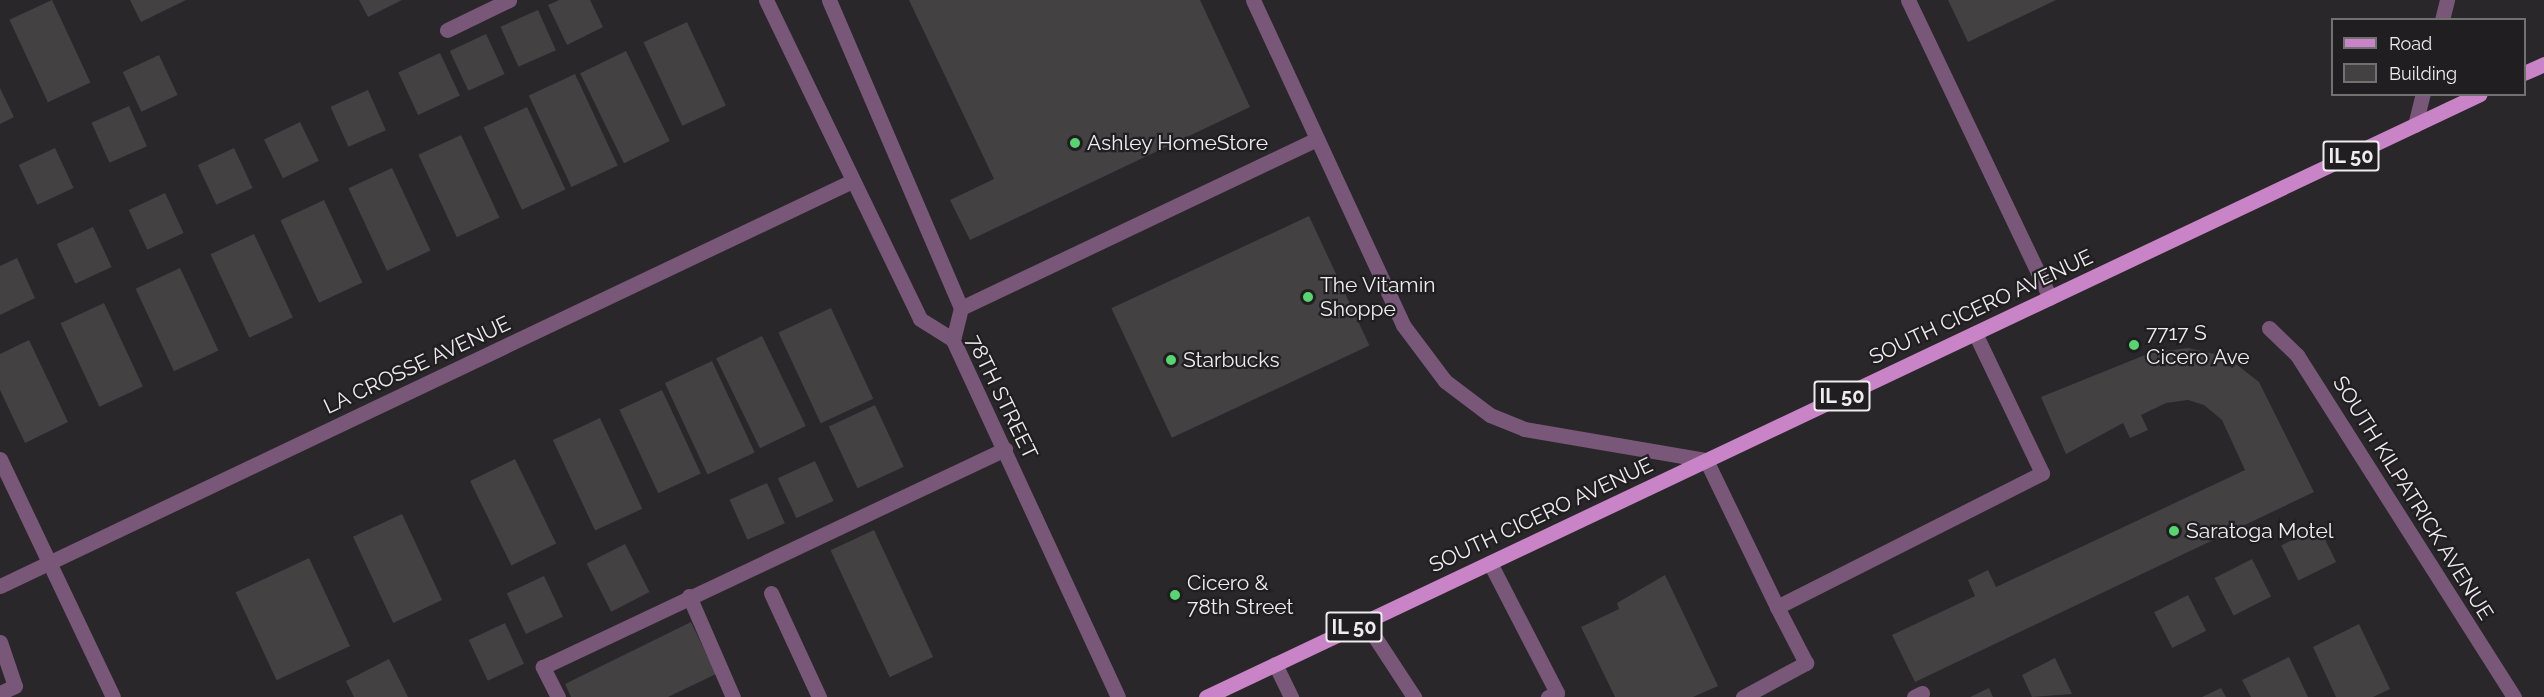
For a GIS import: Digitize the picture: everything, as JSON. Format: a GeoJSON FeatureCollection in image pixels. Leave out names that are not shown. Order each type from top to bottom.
{"type":"FeatureCollection","features":[{"type":"Feature","properties":{"kind":"main road"},"geometry":{"type":"LineString","coordinates":[[2526,72],[2544,64]]}},
{"type":"Feature","properties":{"kind":"main road","name":"SOUTH CICERO AVENUE"},"geometry":{"type":"LineString","coordinates":[[1206,697],[2476,96]]}},
{"type":"Feature","properties":{"kind":"street"},"geometry":{"type":"LineString","coordinates":[[447,30],[508,0]]}},
{"type":"Feature","properties":{"kind":"street","name":"78TH STREET"},"geometry":{"type":"LineString","coordinates":[[766,0],[920,319],[953,340],[1118,697]]}},
{"type":"Feature","properties":{"kind":"street"},"geometry":{"type":"LineString","coordinates":[[1253,0],[1403,325],[1445,381],[1490,415],[1524,429],[1706,460],[1806,663],[1743,697]]}},
{"type":"Feature","properties":{"kind":"street"},"geometry":{"type":"LineString","coordinates":[[1908,0],[2050,298]]}},
{"type":"Feature","properties":{"kind":"street"},"geometry":{"type":"LineString","coordinates":[[2442,18],[2447,0]]}},
{"type":"Feature","properties":{"kind":"street"},"geometry":{"type":"LineString","coordinates":[[833,1],[961,308],[953,340]]}},
{"type":"Feature","properties":{"kind":"street"},"geometry":{"type":"LineString","coordinates":[[2415,125],[2422,96]]}},
{"type":"Feature","properties":{"kind":"street"},"geometry":{"type":"LineString","coordinates":[[961,308],[1317,139]]}},
{"type":"Feature","properties":{"kind":"street","name":"LA CROSSE AVENUE"},"geometry":{"type":"LineString","coordinates":[[0,586],[852,181]]}},
{"type":"Feature","properties":{"kind":"street","name":"SOUTH KILPATRICK AVENUE"},"geometry":{"type":"LineString","coordinates":[[2269,328],[2297,355],[2514,697]]}},
{"type":"Feature","properties":{"kind":"street"},"geometry":{"type":"LineString","coordinates":[[1777,607],[2042,473],[1976,333]]}},
{"type":"Feature","properties":{"kind":"street"},"geometry":{"type":"LineString","coordinates":[[558,697],[543,668],[689,596],[1005,449]]}},
{"type":"Feature","properties":{"kind":"street"},"geometry":{"type":"LineString","coordinates":[[0,459],[113,697]]}},
{"type":"Feature","properties":{"kind":"street"},"geometry":{"type":"LineString","coordinates":[[1490,563],[1557,693],[1548,697]]}},
{"type":"Feature","properties":{"kind":"street"},"geometry":{"type":"LineString","coordinates":[[771,593],[819,697]]}},
{"type":"Feature","properties":{"kind":"street"},"geometry":{"type":"LineString","coordinates":[[689,596],[734,697]]}},
{"type":"Feature","properties":{"kind":"street"},"geometry":{"type":"LineString","coordinates":[[1365,622],[1414,697]]}},
{"type":"Feature","properties":{"kind":"street"},"geometry":{"type":"LineString","coordinates":[[0,642],[15,686],[0,693]]}},
{"type":"Feature","properties":{"kind":"street"},"geometry":{"type":"LineString","coordinates":[[1275,664],[1291,697]]}},
{"type":"Feature","properties":{"kind":"building"},"geometry":{"type":"Polygon","coordinates":[[[52,0],[90,82],[48,102],[9,20],[52,0]]]}},
{"type":"Feature","properties":{"kind":"building"},"geometry":{"type":"Polygon","coordinates":[[[130,0],[186,0],[141,22],[130,0]]]}},
{"type":"Feature","properties":{"kind":"building"},"geometry":{"type":"Polygon","coordinates":[[[359,0],[402,0],[368,17],[359,0]]]}},
{"type":"Feature","properties":{"kind":"building"},"geometry":{"type":"Polygon","coordinates":[[[559,0],[590,0],[603,27],[567,45],[548,5],[559,0]]]}},
{"type":"Feature","properties":{"kind":"building","name":"Ashley HomeStore"},"geometry":{"type":"Polygon","coordinates":[[[909,0],[1200,0],[1250,107],[970,240],[950,200],[994,179],[909,0]]]}},
{"type":"Feature","properties":{"kind":"building"},"geometry":{"type":"Polygon","coordinates":[[[1948,0],[2056,0],[1968,42],[1948,0]]]}},
{"type":"Feature","properties":{"kind":"building"},"geometry":{"type":"Polygon","coordinates":[[[538,10],[556,50],[518,67],[501,27],[538,10]]]}},
{"type":"Feature","properties":{"kind":"building"},"geometry":{"type":"Polygon","coordinates":[[[687,22],[726,105],[682,126],[643,42],[687,22]]]}},
{"type":"Feature","properties":{"kind":"building"},"geometry":{"type":"Polygon","coordinates":[[[486,34],[505,74],[468,91],[450,51],[486,34]]]}},
{"type":"Feature","properties":{"kind":"building"},"geometry":{"type":"Polygon","coordinates":[[[626,51],[670,141],[624,163],[580,73],[626,51]]]}},
{"type":"Feature","properties":{"kind":"building"},"geometry":{"type":"Polygon","coordinates":[[[440,53],[460,96],[418,115],[398,72],[440,53]]]}},
{"type":"Feature","properties":{"kind":"building"},"geometry":{"type":"Polygon","coordinates":[[[159,55],[178,95],[141,112],[123,72],[159,55]]]}},
{"type":"Feature","properties":{"kind":"building"},"geometry":{"type":"Polygon","coordinates":[[[575,74],[618,166],[571,187],[529,96],[575,74]]]}},
{"type":"Feature","properties":{"kind":"building"},"geometry":{"type":"Polygon","coordinates":[[[0,88],[14,117],[0,124],[0,88]]]}},
{"type":"Feature","properties":{"kind":"building"},"geometry":{"type":"Polygon","coordinates":[[[368,90],[386,130],[348,147],[331,107],[368,90]]]}},
{"type":"Feature","properties":{"kind":"building"},"geometry":{"type":"Polygon","coordinates":[[[129,106],[147,146],[109,163],[92,123],[129,106]]]}},
{"type":"Feature","properties":{"kind":"building"},"geometry":{"type":"Polygon","coordinates":[[[527,107],[565,189],[522,210],[483,127],[527,107]]]}},
{"type":"Feature","properties":{"kind":"building"},"geometry":{"type":"Polygon","coordinates":[[[300,122],[319,161],[283,178],[264,140],[300,122]]]}},
{"type":"Feature","properties":{"kind":"building"},"geometry":{"type":"Polygon","coordinates":[[[461,135],[499,217],[457,237],[418,155],[461,135]]]}},
{"type":"Feature","properties":{"kind":"building"},"geometry":{"type":"Polygon","coordinates":[[[55,148],[74,188],[37,205],[19,165],[55,148]]]}},
{"type":"Feature","properties":{"kind":"building"},"geometry":{"type":"Polygon","coordinates":[[[234,148],[253,188],[216,205],[198,165],[234,148]]]}},
{"type":"Feature","properties":{"kind":"building"},"geometry":{"type":"Polygon","coordinates":[[[392,168],[430,250],[387,271],[348,188],[392,168]]]}},
{"type":"Feature","properties":{"kind":"building"},"geometry":{"type":"Polygon","coordinates":[[[165,193],[184,233],[147,250],[129,210],[165,193]]]}},
{"type":"Feature","properties":{"kind":"building"},"geometry":{"type":"Polygon","coordinates":[[[324,200],[362,282],[319,303],[280,220],[324,200]]]}},
{"type":"Feature","properties":{"kind":"building"},"geometry":{"type":"Polygon","coordinates":[[[1309,216],[1369,346],[1172,438],[1111,308],[1309,216]]]}},
{"type":"Feature","properties":{"kind":"building"},"geometry":{"type":"Polygon","coordinates":[[[93,227],[112,267],[75,284],[57,244],[93,227]]]}},
{"type":"Feature","properties":{"kind":"building"},"geometry":{"type":"Polygon","coordinates":[[[254,234],[293,317],[249,338],[210,254],[254,234]]]}},
{"type":"Feature","properties":{"kind":"building"},"geometry":{"type":"Polygon","coordinates":[[[17,258],[35,298],[0,315],[0,266],[17,258]]]}},
{"type":"Feature","properties":{"kind":"building"},"geometry":{"type":"Polygon","coordinates":[[[180,268],[218,350],[174,371],[136,289],[180,268]]]}},
{"type":"Feature","properties":{"kind":"building"},"geometry":{"type":"Polygon","coordinates":[[[104,303],[143,386],[99,407],[60,323],[104,303]]]}},
{"type":"Feature","properties":{"kind":"building"},"geometry":{"type":"Polygon","coordinates":[[[831,308],[873,399],[821,423],[778,333],[831,308]]]}},
{"type":"Feature","properties":{"kind":"building"},"geometry":{"type":"Polygon","coordinates":[[[762,336],[806,426],[760,448],[716,358],[762,336]]]}},
{"type":"Feature","properties":{"kind":"building"},"geometry":{"type":"Polygon","coordinates":[[[29,340],[68,422],[25,443],[0,390],[0,354],[29,340]]]}},
{"type":"Feature","properties":{"kind":"building","name":"Saratoga Motel"},"geometry":{"type":"Polygon","coordinates":[[[2188,348],[2227,357],[2259,382],[2314,492],[1915,682],[1892,635],[1975,596],[1968,580],[1988,570],[1996,587],[2245,470],[2222,420],[2204,405],[2188,400],[2166,403],[2141,415],[2148,430],[2130,438],[2123,423],[2066,454],[2041,397],[2150,353],[2188,348]]]}},
{"type":"Feature","properties":{"kind":"building"},"geometry":{"type":"Polygon","coordinates":[[[712,361],[755,453],[708,475],[665,383],[712,361]]]}},
{"type":"Feature","properties":{"kind":"building"},"geometry":{"type":"Polygon","coordinates":[[[662,390],[701,473],[658,493],[619,410],[662,390]]]}},
{"type":"Feature","properties":{"kind":"building"},"geometry":{"type":"Polygon","coordinates":[[[875,405],[904,467],[858,488],[829,427],[875,405]]]}},
{"type":"Feature","properties":{"kind":"building"},"geometry":{"type":"Polygon","coordinates":[[[600,418],[642,509],[595,531],[553,440],[600,418]]]}},
{"type":"Feature","properties":{"kind":"building"},"geometry":{"type":"Polygon","coordinates":[[[515,459],[556,543],[511,565],[470,481],[515,459]]]}},
{"type":"Feature","properties":{"kind":"building"},"geometry":{"type":"Polygon","coordinates":[[[815,461],[834,501],[796,518],[778,478],[815,461]]]}},
{"type":"Feature","properties":{"kind":"building"},"geometry":{"type":"Polygon","coordinates":[[[767,483],[785,523],[747,540],[730,500],[767,483]]]}},
{"type":"Feature","properties":{"kind":"building"},"geometry":{"type":"Polygon","coordinates":[[[402,514],[442,600],[393,623],[353,537],[402,514]]]}},
{"type":"Feature","properties":{"kind":"building"},"geometry":{"type":"Polygon","coordinates":[[[2319,527],[2336,562],[2298,580],[2281,545],[2319,527]]]}},
{"type":"Feature","properties":{"kind":"building"},"geometry":{"type":"Polygon","coordinates":[[[874,530],[933,657],[890,677],[830,550],[874,530]]]}},
{"type":"Feature","properties":{"kind":"building"},"geometry":{"type":"Polygon","coordinates":[[[625,544],[650,592],[611,612],[587,564],[625,544]]]}},
{"type":"Feature","properties":{"kind":"building"},"geometry":{"type":"Polygon","coordinates":[[[309,558],[350,646],[277,680],[236,592],[309,558]]]}},
{"type":"Feature","properties":{"kind":"building"},"geometry":{"type":"Polygon","coordinates":[[[2252,559],[2271,596],[2234,615],[2215,578],[2252,559]]]}},
{"type":"Feature","properties":{"kind":"building"},"geometry":{"type":"Polygon","coordinates":[[[1665,575],[1718,686],[1693,697],[1615,697],[1581,627],[1619,609],[1617,603],[1665,575]]]}},
{"type":"Feature","properties":{"kind":"building"},"geometry":{"type":"Polygon","coordinates":[[[544,576],[563,617],[526,634],[507,593],[544,576]]]}},
{"type":"Feature","properties":{"kind":"building"},"geometry":{"type":"Polygon","coordinates":[[[2188,595],[2206,631],[2172,648],[2154,612],[2188,595]]]}},
{"type":"Feature","properties":{"kind":"building"},"geometry":{"type":"Polygon","coordinates":[[[691,622],[716,674],[668,697],[571,697],[565,684],[691,622]]]}},
{"type":"Feature","properties":{"kind":"building"},"geometry":{"type":"Polygon","coordinates":[[[505,623],[524,664],[488,681],[469,640],[505,623]]]}},
{"type":"Feature","properties":{"kind":"building"},"geometry":{"type":"Polygon","coordinates":[[[2359,624],[2390,689],[2373,697],[2336,697],[2313,647],[2359,624]]]}},
{"type":"Feature","properties":{"kind":"building"},"geometry":{"type":"Polygon","coordinates":[[[2289,657],[2308,697],[2251,697],[2242,680],[2289,657]]]}},
{"type":"Feature","properties":{"kind":"building"},"geometry":{"type":"Polygon","coordinates":[[[2055,658],[2072,694],[2032,697],[2022,675],[2055,658]]]}},
{"type":"Feature","properties":{"kind":"building"},"geometry":{"type":"Polygon","coordinates":[[[389,659],[408,697],[354,697],[346,681],[389,659]]]}},
{"type":"Feature","properties":{"kind":"building"},"geometry":{"type":"Polygon","coordinates":[[[1989,688],[1993,697],[1970,697],[1989,688]]]}},
{"type":"Feature","properties":{"kind":"building"},"geometry":{"type":"Polygon","coordinates":[[[2221,688],[2226,697],[2202,697],[2221,688]]]}},
{"type":"Feature","properties":{"kind":"place","name":"Ashley HomeStore"},"geometry":{"type":"Point","coordinates":[1075,143]}},
{"type":"Feature","properties":{"kind":"place","name":"The Vitamin Shoppe"},"geometry":{"type":"Point","coordinates":[1308,297]}},
{"type":"Feature","properties":{"kind":"place","name":"7717 S Cicero Ave"},"geometry":{"type":"Point","coordinates":[2134,345]}},
{"type":"Feature","properties":{"kind":"place","name":"Starbucks"},"geometry":{"type":"Point","coordinates":[1171,360]}},
{"type":"Feature","properties":{"kind":"place","name":"Saratoga Motel"},"geometry":{"type":"Point","coordinates":[2174,531]}},
{"type":"Feature","properties":{"kind":"place","name":"Cicero & 78th Street"},"geometry":{"type":"Point","coordinates":[1175,595]}}]}
